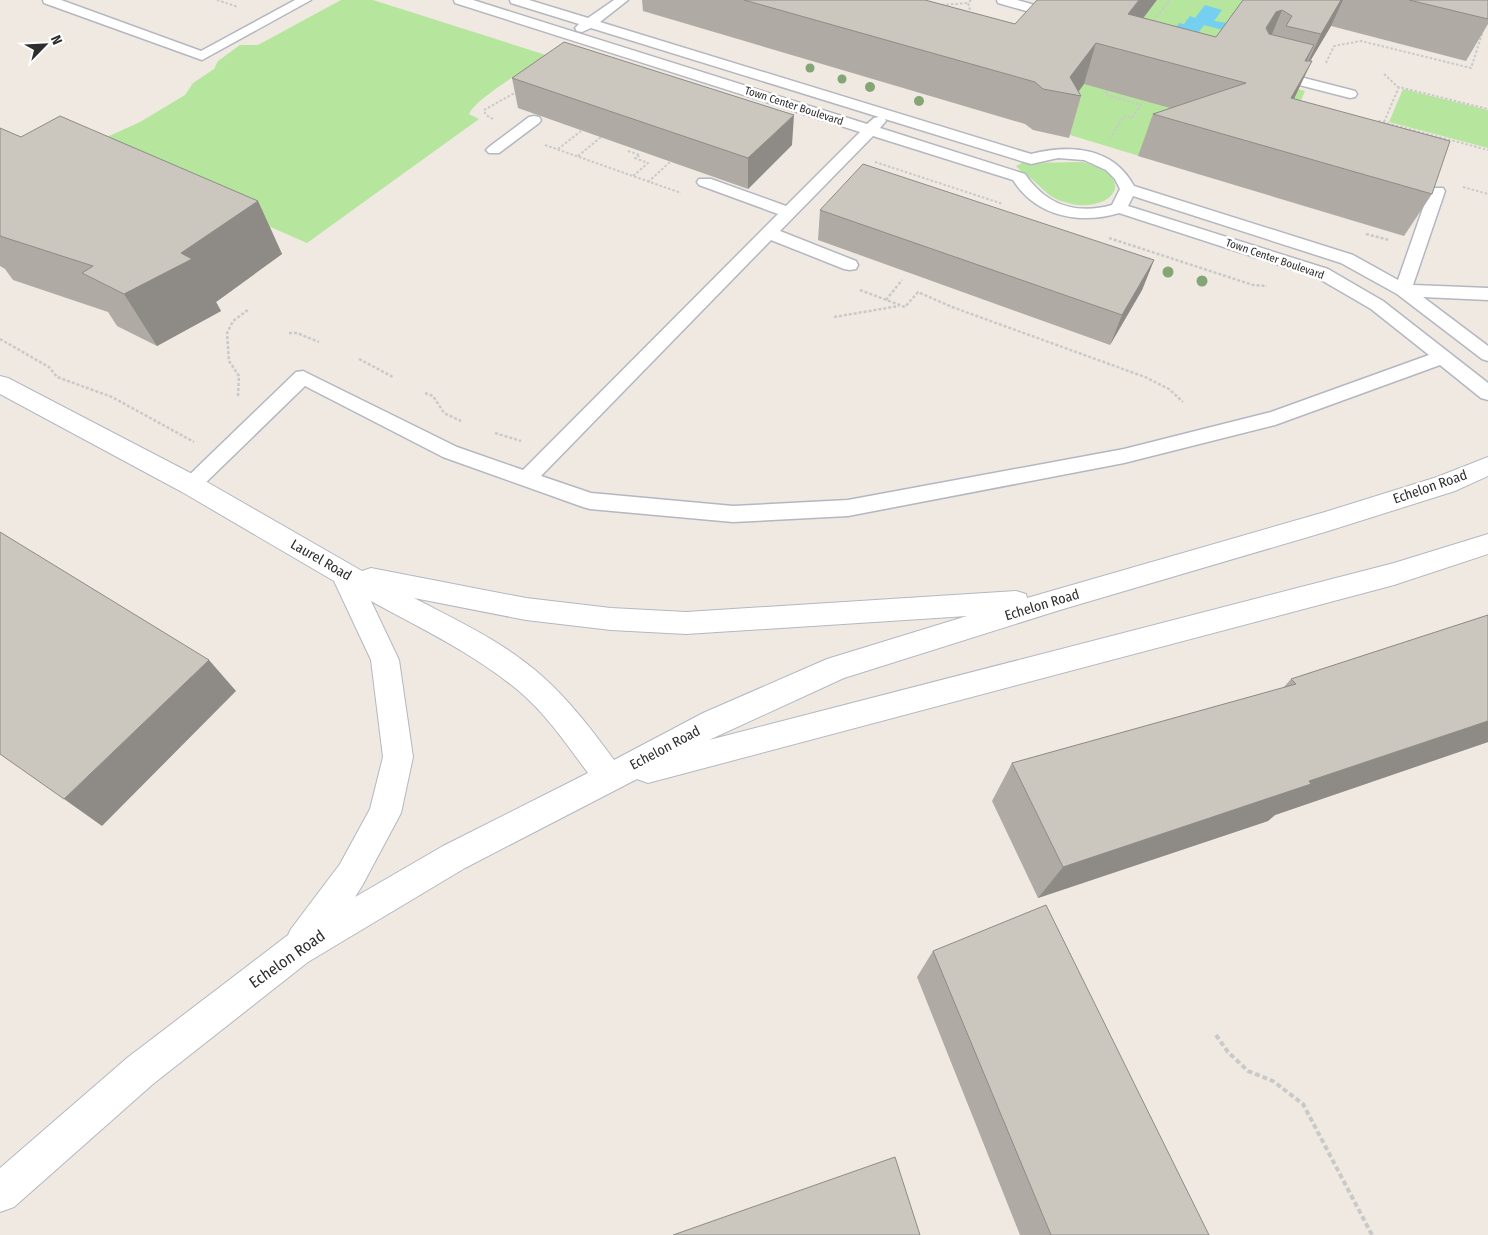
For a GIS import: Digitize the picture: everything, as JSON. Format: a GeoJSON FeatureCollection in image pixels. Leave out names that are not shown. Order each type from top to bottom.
{"type":"FeatureCollection","features":[{"type":"Feature","properties":{"kind":"street","name":"Laurel Road"},"geometry":{"type":"LineString","coordinates":[[0,384],[190,485],[344,574],[486,650],[531,684],[566,720],[610,778]]}},
{"type":"Feature","properties":{"kind":"street","name":"Echelon Road"},"geometry":{"type":"LineString","coordinates":[[0,1193],[140,1071],[296,950],[454,857],[610,778],[713,722],[837,668],[1060,599],[1325,522],[1446,484],[1488,466]]}},
{"type":"Feature","properties":{"kind":"street","name":"Echelon Road"},"geometry":{"type":"LineString","coordinates":[[610,778],[767,739],[1385,576],[1488,544]]}},
{"type":"Feature","properties":{"kind":"street"},"geometry":{"type":"LineString","coordinates":[[344,574],[526,609],[611,619],[686,623],[1060,599]]}},
{"type":"Feature","properties":{"kind":"street"},"geometry":{"type":"LineString","coordinates":[[296,950],[351,875],[385,813],[398,757],[385,660],[344,574]]}},
{"type":"Feature","properties":{"kind":"lane"},"geometry":{"type":"LineString","coordinates":[[48,0],[202,56],[305,0]]}},
{"type":"Feature","properties":{"kind":"lane","name":"Town Center Boulevard"},"geometry":{"type":"LineString","coordinates":[[460,0],[1019,177],[1024,188],[1034,198],[1049,206],[1068,212],[1087,214],[1105,213],[1119,208],[1322,273],[1377,304],[1488,393]]}},
{"type":"Feature","properties":{"kind":"lane","name":"Town Center Boulevard"},"geometry":{"type":"LineString","coordinates":[[516,0],[1031,159],[1055,153],[1082,155],[1100,160],[1114,168],[1124,178],[1128,189],[1347,259],[1403,290],[1488,355]]}},
{"type":"Feature","properties":{"kind":"lane"},"geometry":{"type":"LineString","coordinates":[[572,35],[622,0]]}},
{"type":"Feature","properties":{"kind":"lane"},"geometry":{"type":"LineString","coordinates":[[1004,0],[1070,19]]}},
{"type":"Feature","properties":{"kind":"lane"},"geometry":{"type":"LineString","coordinates":[[1257,70],[1350,94]]}},
{"type":"Feature","properties":{"kind":"lane"},"geometry":{"type":"LineString","coordinates":[[527,478],[885,114]]}},
{"type":"Feature","properties":{"kind":"lane"},"geometry":{"type":"LineString","coordinates":[[494,150],[534,120]]}},
{"type":"Feature","properties":{"kind":"lane"},"geometry":{"type":"LineString","coordinates":[[705,182],[789,212]]}},
{"type":"Feature","properties":{"kind":"lane"},"geometry":{"type":"LineString","coordinates":[[1119,208],[1128,189]]}},
{"type":"Feature","properties":{"kind":"lane"},"geometry":{"type":"LineString","coordinates":[[1438,191],[1403,290],[1488,294]]}},
{"type":"Feature","properties":{"kind":"lane"},"geometry":{"type":"LineString","coordinates":[[769,233],[850,265]]}},
{"type":"Feature","properties":{"kind":"lane"},"geometry":{"type":"LineString","coordinates":[[190,485],[303,377],[450,452],[590,501],[733,514],[848,508],[1124,456],[1275,418],[1443,357]]}},
{"type":"Feature","properties":{"kind":"path"},"geometry":{"type":"LineString","coordinates":[[217,0],[240,8]]}},
{"type":"Feature","properties":{"kind":"path"},"geometry":{"type":"LineString","coordinates":[[937,4],[944,6],[968,3],[971,0]]}},
{"type":"Feature","properties":{"kind":"path"},"geometry":{"type":"LineString","coordinates":[[1147,30],[1170,0]]}},
{"type":"Feature","properties":{"kind":"path"},"geometry":{"type":"LineString","coordinates":[[968,3],[973,21]]}},
{"type":"Feature","properties":{"kind":"path"},"geometry":{"type":"LineString","coordinates":[[1322,70],[1334,46],[1361,41],[1471,68],[1483,27]]}},
{"type":"Feature","properties":{"kind":"path"},"geometry":{"type":"LineString","coordinates":[[1384,74],[1398,88]]}},
{"type":"Feature","properties":{"kind":"path"},"geometry":{"type":"LineString","coordinates":[[1104,82],[1111,84],[1105,94],[1141,105],[1132,118],[1124,116],[1109,139]]}},
{"type":"Feature","properties":{"kind":"path"},"geometry":{"type":"LineString","coordinates":[[1398,88],[1399,86],[1488,109]]}},
{"type":"Feature","properties":{"kind":"path"},"geometry":{"type":"LineString","coordinates":[[496,120],[486,115],[484,110],[488,106],[509,98],[524,87]]}},
{"type":"Feature","properties":{"kind":"path"},"geometry":{"type":"LineString","coordinates":[[1384,122],[1398,88]]}},
{"type":"Feature","properties":{"kind":"path"},"geometry":{"type":"LineString","coordinates":[[1370,123],[1384,122],[1488,150]]}},
{"type":"Feature","properties":{"kind":"path"},"geometry":{"type":"LineString","coordinates":[[557,149],[581,130]]}},
{"type":"Feature","properties":{"kind":"path"},"geometry":{"type":"LineString","coordinates":[[577,156],[601,137]]}},
{"type":"Feature","properties":{"kind":"path"},"geometry":{"type":"LineString","coordinates":[[540,143],[687,196]]}},
{"type":"Feature","properties":{"kind":"path"},"geometry":{"type":"LineString","coordinates":[[628,151],[640,155],[635,158],[648,163],[633,176]]}},
{"type":"Feature","properties":{"kind":"path"},"geometry":{"type":"LineString","coordinates":[[648,182],[670,162]]}},
{"type":"Feature","properties":{"kind":"path"},"geometry":{"type":"LineString","coordinates":[[1461,186],[1488,194]]}},
{"type":"Feature","properties":{"kind":"path"},"geometry":{"type":"LineString","coordinates":[[1366,234],[1395,241]]}},
{"type":"Feature","properties":{"kind":"path"},"geometry":{"type":"LineString","coordinates":[[886,300],[902,280]]}},
{"type":"Feature","properties":{"kind":"path"},"geometry":{"type":"LineString","coordinates":[[858,290],[905,307],[918,292],[952,307],[1145,376],[1169,388],[1183,402]]}},
{"type":"Feature","properties":{"kind":"path"},"geometry":{"type":"LineString","coordinates":[[834,317],[901,305]]}},
{"type":"Feature","properties":{"kind":"path"},"geometry":{"type":"LineString","coordinates":[[236,400],[240,394],[239,376],[229,361],[227,333],[233,321],[249,309]]}},
{"type":"Feature","properties":{"kind":"path"},"geometry":{"type":"LineString","coordinates":[[289,333],[297,333],[320,342]]}},
{"type":"Feature","properties":{"kind":"path"},"geometry":{"type":"LineString","coordinates":[[0,339],[49,367],[57,377],[86,386],[103,394],[193,443],[200,439]]}},
{"type":"Feature","properties":{"kind":"path"},"geometry":{"type":"LineString","coordinates":[[359,359],[392,377]]}},
{"type":"Feature","properties":{"kind":"path"},"geometry":{"type":"LineString","coordinates":[[425,393],[433,396],[444,413],[461,421]]}},
{"type":"Feature","properties":{"kind":"path"},"geometry":{"type":"LineString","coordinates":[[1216,1035],[1228,1052],[1248,1071],[1273,1081],[1304,1104],[1372,1235]]}},
{"type":"Feature","properties":{"kind":"green space"},"geometry":{"type":"Polygon","coordinates":[[[341,0],[373,0],[546,55],[492,91],[474,107],[469,114],[479,119],[307,243],[87,146],[140,122],[185,95],[193,83],[214,69],[218,61],[240,45],[258,45],[341,0]]]}},
{"type":"Feature","properties":{"kind":"green space"},"geometry":{"type":"Polygon","coordinates":[[[1157,0],[1255,0],[1263,79],[1305,91],[1298,107],[1149,159],[1057,131],[1043,22],[1141,21],[1157,0]]]}},
{"type":"Feature","properties":{"kind":"green space"},"geometry":{"type":"Polygon","coordinates":[[[1403,89],[1488,110],[1488,148],[1389,122],[1403,89]]]}},
{"type":"Feature","properties":{"kind":"green space"},"geometry":{"type":"Polygon","coordinates":[[[1083,162],[1101,169],[1112,177],[1115,186],[1113,194],[1105,200],[1093,204],[1078,205],[1061,201],[1050,195],[1016,166],[1022,163],[1083,162]]]}},
{"type":"Feature","properties":{"kind":"water"},"geometry":{"type":"Polygon","coordinates":[[[1205,5],[1222,10],[1214,21],[1228,23],[1223,30],[1204,25],[1196,36],[1174,30],[1179,23],[1184,24],[1190,16],[1195,18],[1205,5]]]}},
{"type":"Feature","properties":{"kind":"building"},"geometry":{"type":"Polygon","coordinates":[[[744,0],[925,0],[1015,24],[1037,0],[1139,0],[1128,14],[1216,37],[1243,0],[1341,0],[1321,34],[1286,26],[1292,16],[1282,10],[1276,12],[1266,28],[1269,34],[1314,45],[1305,61],[1312,61],[1291,98],[1450,141],[1432,194],[1153,114],[1246,83],[1096,43],[1070,77],[1081,96],[1043,89],[1035,82],[744,0]]]}},
{"type":"Feature","properties":{"kind":"building"},"geometry":{"type":"Polygon","coordinates":[[[1409,0],[1488,0],[1488,19],[1409,0]]]}},
{"type":"Feature","properties":{"kind":"building"},"geometry":{"type":"Polygon","coordinates":[[[564,42],[794,115],[748,158],[512,78],[564,42]]]}},
{"type":"Feature","properties":{"kind":"building"},"geometry":{"type":"Polygon","coordinates":[[[60,116],[258,201],[181,253],[192,259],[124,294],[82,273],[93,266],[0,236],[0,128],[21,137],[60,116]]]}},
{"type":"Feature","properties":{"kind":"building"},"geometry":{"type":"Polygon","coordinates":[[[863,164],[1154,260],[1122,315],[820,210],[863,164]]]}},
{"type":"Feature","properties":{"kind":"building"},"geometry":{"type":"Polygon","coordinates":[[[0,532],[209,660],[64,799],[0,754],[0,532]]]}},
{"type":"Feature","properties":{"kind":"building"},"geometry":{"type":"Polygon","coordinates":[[[1488,615],[1488,721],[1309,781],[1311,784],[1063,867],[1012,763],[1296,684],[1291,679],[1488,615]]]}},
{"type":"Feature","properties":{"kind":"building"},"geometry":{"type":"Polygon","coordinates":[[[1046,905],[1209,1235],[1051,1235],[933,951],[1046,905]]]}},
{"type":"Feature","properties":{"kind":"building"},"geometry":{"type":"Polygon","coordinates":[[[895,1157],[920,1235],[673,1235],[895,1157]]]}}]}
